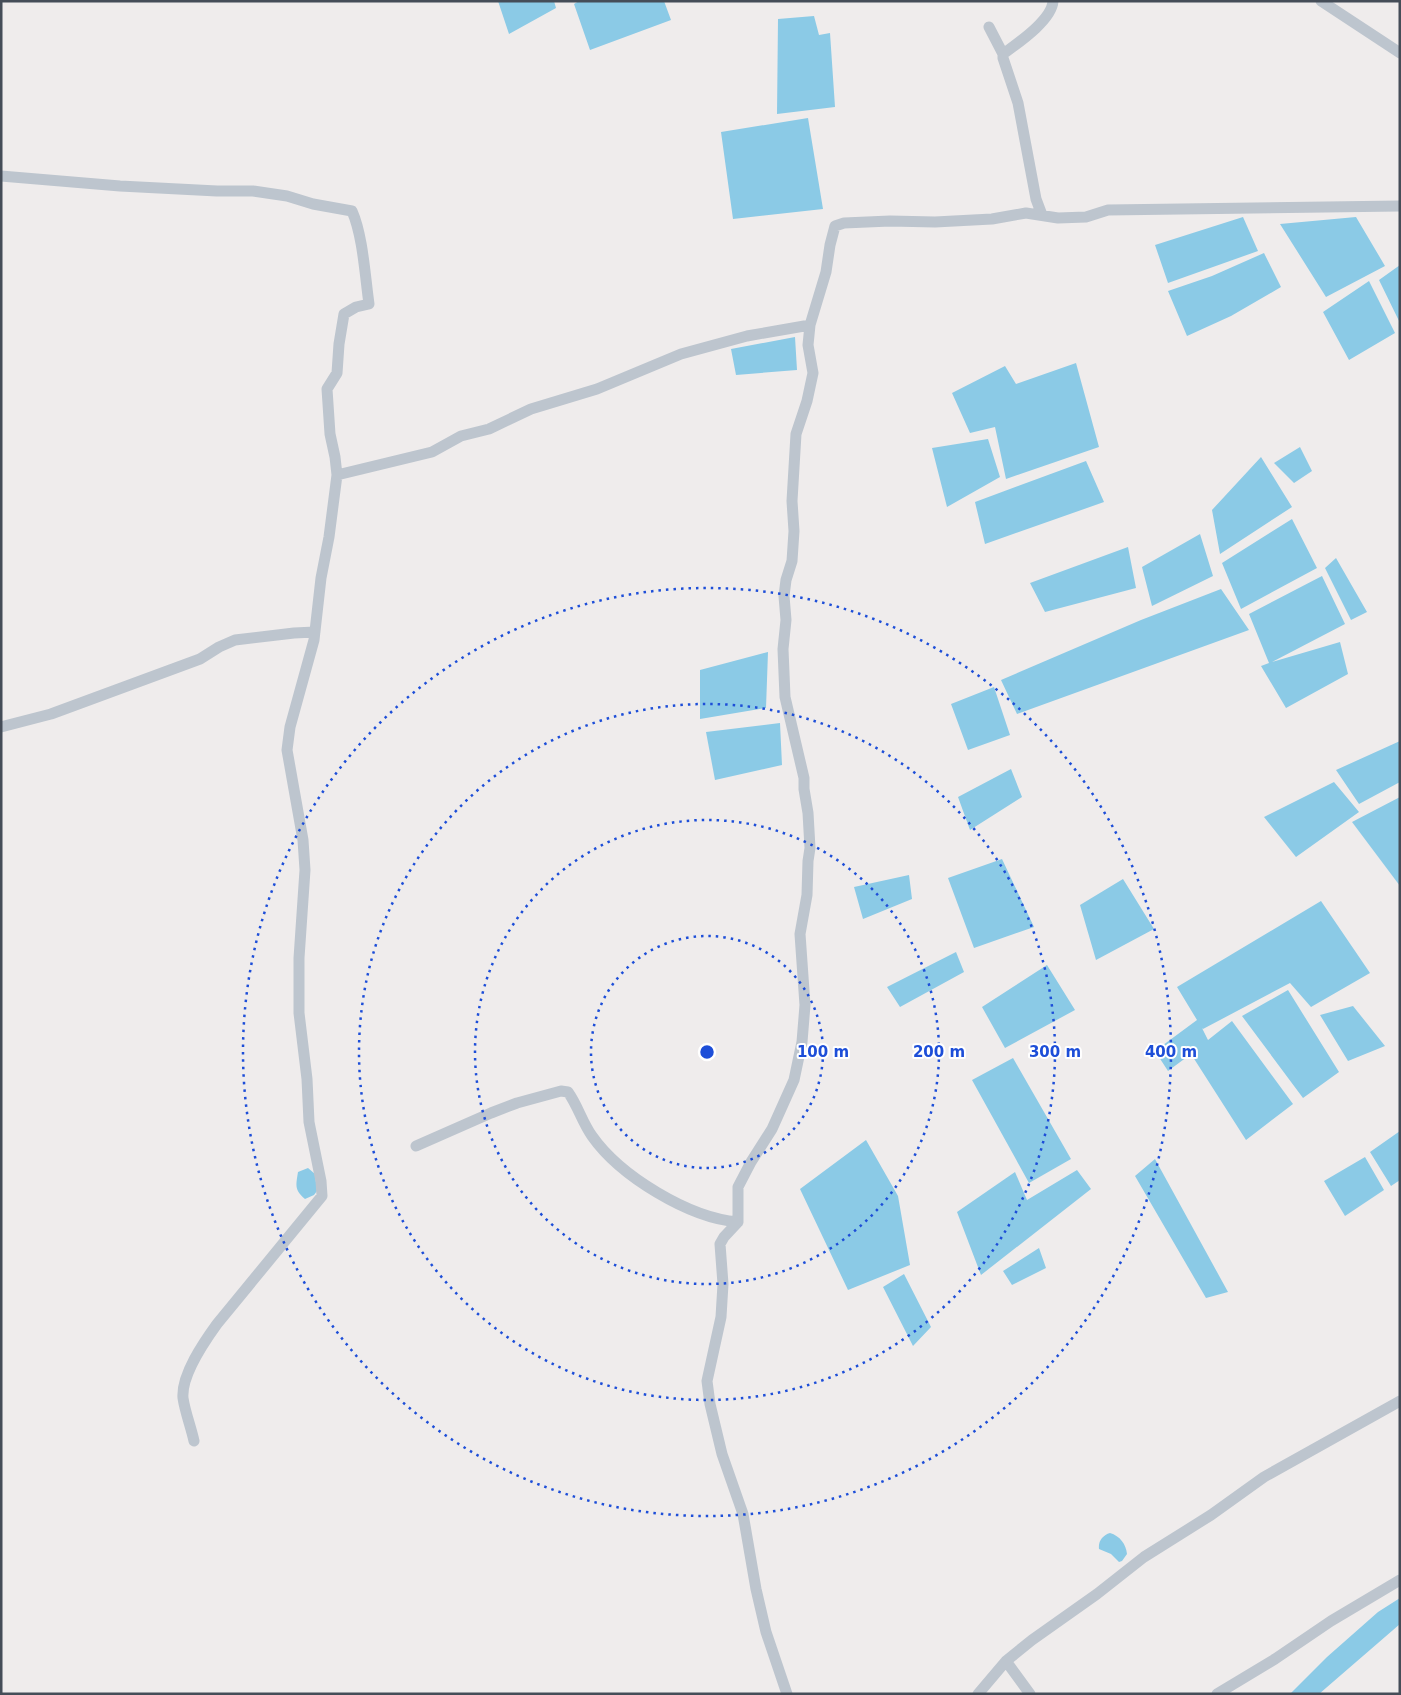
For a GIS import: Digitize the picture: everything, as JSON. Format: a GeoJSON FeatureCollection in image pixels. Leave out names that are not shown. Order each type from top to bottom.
{"type":"FeatureCollection","features":[{"type":"Feature","properties":{"kind":"street"},"geometry":{"type":"LineString","coordinates":[[1003,54],[1028,36],[1053,7],[1053,1]]}},
{"type":"Feature","properties":{"kind":"street"},"geometry":{"type":"LineString","coordinates":[[1322,1],[1400,54]]}},
{"type":"Feature","properties":{"kind":"street"},"geometry":{"type":"LineString","coordinates":[[989,27],[1003,54],[1018,103],[1036,199],[1042,215]]}},
{"type":"Feature","properties":{"kind":"street"},"geometry":{"type":"LineString","coordinates":[[1,176],[120,186],[252,191],[288,196],[313,204],[352,211],[363,255],[369,304],[356,307],[344,314],[337,373],[328,389],[330,434],[337,476],[321,578],[315,632],[290,727],[287,750],[303,840],[305,870],[298,973],[299,1013],[307,1079],[309,1122],[321,1181],[322,1196],[217,1324],[203,1344],[184,1383],[183,1398],[194,1441]]}},
{"type":"Feature","properties":{"kind":"street"},"geometry":{"type":"LineString","coordinates":[[787,1694],[766,1632],[756,1589],[743,1514],[722,1454],[710,1404],[707,1381],[721,1317],[723,1284],[720,1244],[738,1222],[738,1187],[772,1129],[794,1080],[802,1042],[805,1005],[800,934],[807,895],[810,848],[804,778],[785,697],[783,649],[786,620],[784,596],[786,580],[792,561],[794,531],[792,501],[796,434],[813,373],[808,344],[810,325],[826,272],[835,226],[844,222],[935,222],[992,219],[1026,213],[1058,218],[1086,218],[1108,210],[1400,206]]}},
{"type":"Feature","properties":{"kind":"street"},"geometry":{"type":"LineString","coordinates":[[337,476],[432,452],[446,443],[462,436],[489,429],[532,408],[597,388],[681,354],[747,336],[810,325]]}},
{"type":"Feature","properties":{"kind":"street"},"geometry":{"type":"LineString","coordinates":[[1,728],[51,714],[200,659],[235,640],[315,632]]}},
{"type":"Feature","properties":{"kind":"street"},"geometry":{"type":"LineString","coordinates":[[416,1146],[517,1104],[561,1091],[568,1092],[590,1134],[600,1147],[629,1173],[665,1198],[713,1218],[738,1222]]}},
{"type":"Feature","properties":{"kind":"street"},"geometry":{"type":"LineString","coordinates":[[978,1694],[1006,1661],[1144,1557],[1211,1515],[1264,1477],[1400,1401]]}},
{"type":"Feature","properties":{"kind":"street"},"geometry":{"type":"LineString","coordinates":[[1217,1694],[1275,1659],[1331,1620],[1400,1580]]}},
{"type":"Feature","properties":{"kind":"street"},"geometry":{"type":"LineString","coordinates":[[1006,1661],[1030,1694]]}},
{"type":"Feature","properties":{"kind":"water"},"geometry":{"type":"Polygon","coordinates":[[[498,1],[554,1],[556,8],[509,34],[498,1]]]}},
{"type":"Feature","properties":{"kind":"water"},"geometry":{"type":"Polygon","coordinates":[[[579,1],[664,1],[671,20],[590,50],[574,4],[579,1]]]}},
{"type":"Feature","properties":{"kind":"water"},"geometry":{"type":"Polygon","coordinates":[[[814,16],[819,35],[830,33],[835,107],[777,114],[778,19],[814,16]]]}},
{"type":"Feature","properties":{"kind":"water"},"geometry":{"type":"Polygon","coordinates":[[[808,118],[823,209],[733,219],[721,132],[808,118]]]}},
{"type":"Feature","properties":{"kind":"water"},"geometry":{"type":"Polygon","coordinates":[[[1243,217],[1258,251],[1168,283],[1155,245],[1243,217]]]}},
{"type":"Feature","properties":{"kind":"water"},"geometry":{"type":"Polygon","coordinates":[[[1356,217],[1385,266],[1326,297],[1280,224],[1356,217]]]}},
{"type":"Feature","properties":{"kind":"water"},"geometry":{"type":"Polygon","coordinates":[[[1264,253],[1281,287],[1231,316],[1187,336],[1168,291],[1212,276],[1264,253]]]}},
{"type":"Feature","properties":{"kind":"water"},"geometry":{"type":"Polygon","coordinates":[[[1400,265],[1400,323],[1379,280],[1400,265]]]}},
{"type":"Feature","properties":{"kind":"water"},"geometry":{"type":"Polygon","coordinates":[[[1369,281],[1395,333],[1349,360],[1323,312],[1369,281]]]}},
{"type":"Feature","properties":{"kind":"water"},"geometry":{"type":"Polygon","coordinates":[[[795,337],[797,370],[736,375],[731,349],[795,337]]]}},
{"type":"Feature","properties":{"kind":"water"},"geometry":{"type":"Polygon","coordinates":[[[1076,363],[1099,447],[1006,479],[995,427],[970,433],[952,393],[1005,366],[1016,384],[1076,363]]]}},
{"type":"Feature","properties":{"kind":"water"},"geometry":{"type":"Polygon","coordinates":[[[988,439],[1000,477],[947,507],[932,448],[988,439]]]}},
{"type":"Feature","properties":{"kind":"water"},"geometry":{"type":"Polygon","coordinates":[[[1300,447],[1312,471],[1294,483],[1274,463],[1300,447]]]}},
{"type":"Feature","properties":{"kind":"water"},"geometry":{"type":"Polygon","coordinates":[[[1261,457],[1292,507],[1220,554],[1212,510],[1261,457]]]}},
{"type":"Feature","properties":{"kind":"water"},"geometry":{"type":"Polygon","coordinates":[[[1086,461],[1104,502],[985,544],[975,502],[1086,461]]]}},
{"type":"Feature","properties":{"kind":"water"},"geometry":{"type":"Polygon","coordinates":[[[1292,519],[1317,568],[1241,609],[1222,563],[1292,519]]]}},
{"type":"Feature","properties":{"kind":"water"},"geometry":{"type":"Polygon","coordinates":[[[1200,534],[1213,576],[1152,606],[1142,567],[1200,534]]]}},
{"type":"Feature","properties":{"kind":"water"},"geometry":{"type":"Polygon","coordinates":[[[1128,547],[1136,588],[1045,612],[1030,583],[1128,547]]]}},
{"type":"Feature","properties":{"kind":"water"},"geometry":{"type":"Polygon","coordinates":[[[1336,558],[1367,612],[1351,620],[1325,568],[1336,558]]]}},
{"type":"Feature","properties":{"kind":"water"},"geometry":{"type":"Polygon","coordinates":[[[1322,576],[1345,624],[1272,662],[1340,642],[1348,674],[1286,708],[1261,666],[1269,663],[1249,614],[1322,576]]]}},
{"type":"Feature","properties":{"kind":"water"},"geometry":{"type":"Polygon","coordinates":[[[1221,589],[1249,630],[1017,714],[1001,680],[1141,620],[1221,589]]]}},
{"type":"Feature","properties":{"kind":"water"},"geometry":{"type":"Polygon","coordinates":[[[768,652],[766,708],[700,719],[700,670],[768,652]]]}},
{"type":"Feature","properties":{"kind":"water"},"geometry":{"type":"Polygon","coordinates":[[[994,687],[1010,735],[968,750],[951,704],[994,687]]]}},
{"type":"Feature","properties":{"kind":"water"},"geometry":{"type":"Polygon","coordinates":[[[780,723],[782,765],[715,780],[706,732],[780,723]]]}},
{"type":"Feature","properties":{"kind":"water"},"geometry":{"type":"Polygon","coordinates":[[[1400,741],[1400,782],[1359,804],[1336,770],[1400,741]]]}},
{"type":"Feature","properties":{"kind":"water"},"geometry":{"type":"Polygon","coordinates":[[[1011,769],[1022,797],[970,830],[958,797],[1011,769]]]}},
{"type":"Feature","properties":{"kind":"water"},"geometry":{"type":"Polygon","coordinates":[[[1334,782],[1359,812],[1296,857],[1264,817],[1334,782]]]}},
{"type":"Feature","properties":{"kind":"water"},"geometry":{"type":"Polygon","coordinates":[[[1400,797],[1400,886],[1352,822],[1400,797]]]}},
{"type":"Feature","properties":{"kind":"water"},"geometry":{"type":"Polygon","coordinates":[[[1002,859],[1034,927],[974,948],[948,878],[1002,859]]]}},
{"type":"Feature","properties":{"kind":"water"},"geometry":{"type":"Polygon","coordinates":[[[909,875],[912,899],[863,919],[854,887],[909,875]]]}},
{"type":"Feature","properties":{"kind":"water"},"geometry":{"type":"Polygon","coordinates":[[[1123,879],[1154,929],[1096,960],[1080,905],[1123,879]]]}},
{"type":"Feature","properties":{"kind":"water"},"geometry":{"type":"Polygon","coordinates":[[[1321,901],[1370,973],[1311,1007],[1290,983],[1202,1028],[1208,1040],[1232,1021],[1293,1104],[1246,1140],[1191,1054],[1168,1071],[1155,1051],[1197,1020],[1177,987],[1321,901]]]}},
{"type":"Feature","properties":{"kind":"water"},"geometry":{"type":"Polygon","coordinates":[[[956,952],[964,972],[900,1007],[887,987],[956,952]]]}},
{"type":"Feature","properties":{"kind":"water"},"geometry":{"type":"Polygon","coordinates":[[[1047,965],[1075,1010],[1005,1048],[982,1007],[1047,965]]]}},
{"type":"Feature","properties":{"kind":"water"},"geometry":{"type":"Polygon","coordinates":[[[1288,990],[1339,1072],[1303,1098],[1242,1016],[1288,990]]]}},
{"type":"Feature","properties":{"kind":"water"},"geometry":{"type":"Polygon","coordinates":[[[1353,1006],[1385,1046],[1348,1061],[1320,1015],[1353,1006]]]}},
{"type":"Feature","properties":{"kind":"water"},"geometry":{"type":"Polygon","coordinates":[[[1013,1058],[1071,1159],[1029,1183],[972,1080],[1013,1058]]]}},
{"type":"Feature","properties":{"kind":"water"},"geometry":{"type":"Polygon","coordinates":[[[1400,1131],[1400,1180],[1391,1186],[1370,1152],[1400,1131]]]}},
{"type":"Feature","properties":{"kind":"water"},"geometry":{"type":"Polygon","coordinates":[[[866,1140],[898,1196],[910,1265],[848,1290],[800,1189],[866,1140]]]}},
{"type":"Feature","properties":{"kind":"water"},"geometry":{"type":"Polygon","coordinates":[[[1365,1157],[1384,1190],[1345,1216],[1324,1181],[1365,1157]]]}},
{"type":"Feature","properties":{"kind":"water"},"geometry":{"type":"Polygon","coordinates":[[[1155,1159],[1228,1292],[1206,1298],[1135,1176],[1155,1159]]]}},
{"type":"Feature","properties":{"kind":"water"},"geometry":{"type":"Polygon","coordinates":[[[308,1168],[315,1174],[317,1191],[314,1195],[305,1199],[297,1190],[297,1180],[298,1172],[308,1168]]]}},
{"type":"Feature","properties":{"kind":"water"},"geometry":{"type":"Polygon","coordinates":[[[1077,1170],[1091,1189],[981,1275],[957,1212],[1015,1172],[1027,1200],[1077,1170]]]}},
{"type":"Feature","properties":{"kind":"water"},"geometry":{"type":"Polygon","coordinates":[[[1039,1248],[1046,1268],[1012,1285],[1003,1271],[1039,1248]]]}},
{"type":"Feature","properties":{"kind":"water"},"geometry":{"type":"Polygon","coordinates":[[[904,1274],[931,1327],[913,1346],[883,1287],[904,1274]]]}},
{"type":"Feature","properties":{"kind":"water"},"geometry":{"type":"Polygon","coordinates":[[[1110,1533],[1120,1538],[1125,1547],[1127,1554],[1122,1561],[1119,1562],[1111,1554],[1099,1549],[1099,1543],[1105,1535],[1110,1533]]]}},
{"type":"Feature","properties":{"kind":"water"},"geometry":{"type":"Polygon","coordinates":[[[1400,1598],[1400,1624],[1319,1694],[1290,1694],[1327,1657],[1378,1612],[1400,1598]]]}}]}
